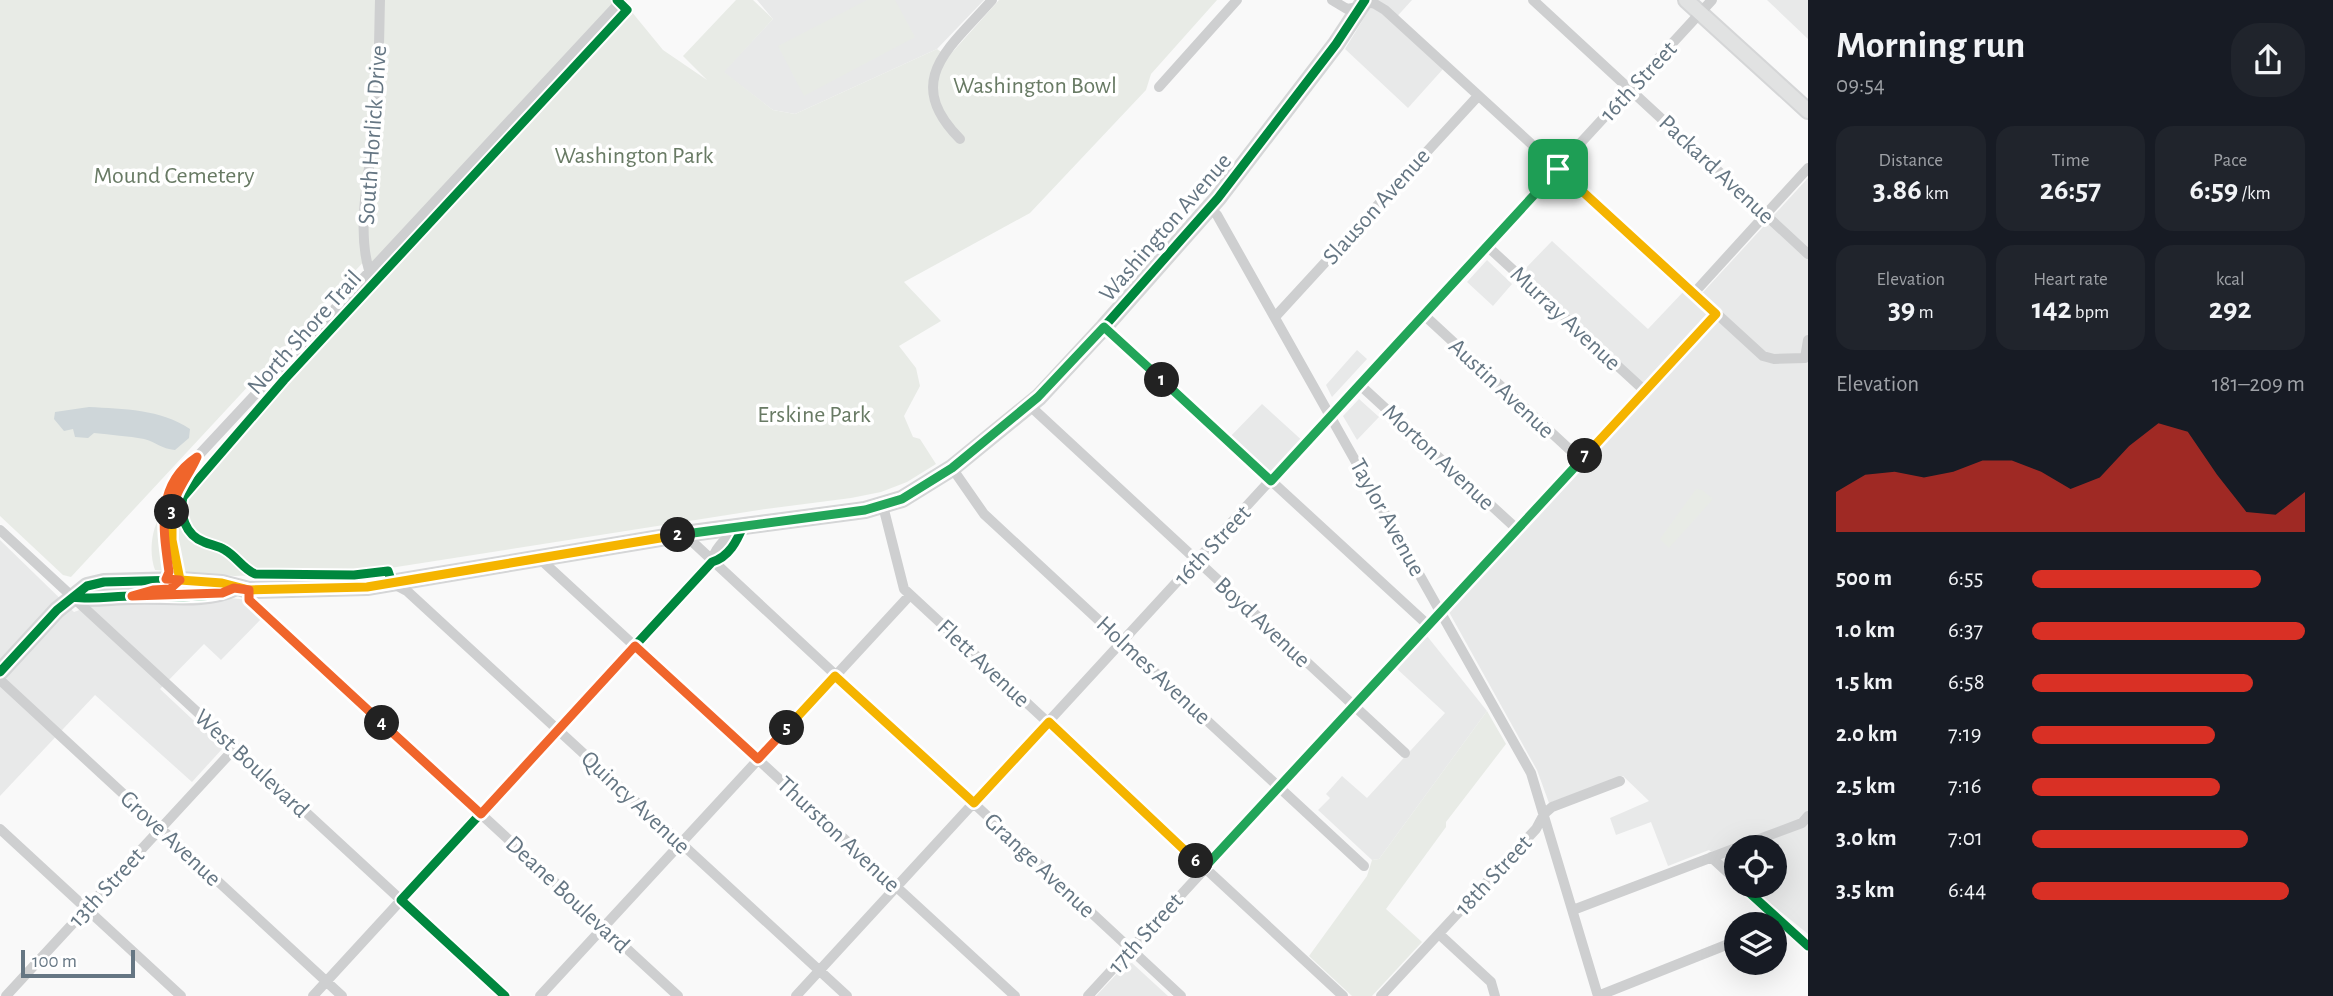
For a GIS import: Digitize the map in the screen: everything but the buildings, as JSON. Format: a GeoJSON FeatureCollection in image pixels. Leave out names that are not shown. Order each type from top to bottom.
{"type":"FeatureCollection","features":[{"type":"Feature","properties":{"kind":"main road"},"geometry":{"type":"LineString","coordinates":[[1686,0],[1808,111]]}},
{"type":"Feature","properties":{"kind":"main road","name":"Washington Avenue"},"geometry":{"type":"LineString","coordinates":[[73,597],[88,599],[222,593],[242,589],[367,587],[684,534],[883,506],[913,493],[952,468],[1029,405],[1104,327],[1209,207],[1328,56],[1365,2]]}},
{"type":"Feature","properties":{"kind":"main road","name":"Washington Avenue"},"geometry":{"type":"LineString","coordinates":[[0,672],[57,610],[87,586],[104,582],[173,580],[222,583],[242,589]]}},
{"type":"Feature","properties":{"kind":"main road"},"geometry":{"type":"LineString","coordinates":[[132,596],[170,589],[173,580]]}},
{"type":"Feature","properties":{"kind":"street","name":"South Horlick Drive"},"geometry":{"type":"LineString","coordinates":[[369,270],[365,257],[365,204],[376,113],[380,0]]}},
{"type":"Feature","properties":{"kind":"street"},"geometry":{"type":"LineString","coordinates":[[173,580],[173,504],[197,457],[622,0]]}},
{"type":"Feature","properties":{"kind":"street"},"geometry":{"type":"LineString","coordinates":[[960,139],[940,116],[935,101],[933,74],[945,53],[992,0]]}},
{"type":"Feature","properties":{"kind":"street"},"geometry":{"type":"LineString","coordinates":[[1159,87],[1237,0]]}},
{"type":"Feature","properties":{"kind":"street"},"geometry":{"type":"LineString","coordinates":[[1332,0],[1347,9],[1365,2],[1478,96],[1763,356],[1806,362],[1808,340]]}},
{"type":"Feature","properties":{"kind":"street","name":"Packard Avenue"},"geometry":{"type":"LineString","coordinates":[[1534,0],[1808,254]]}},
{"type":"Feature","properties":{"kind":"street","name":"16th Street"},"geometry":{"type":"LineString","coordinates":[[796,996],[1712,0]]}},
{"type":"Feature","properties":{"kind":"street","name":"Slauson Avenue"},"geometry":{"type":"LineString","coordinates":[[1275,317],[1478,96]]}},
{"type":"Feature","properties":{"kind":"street"},"geometry":{"type":"LineString","coordinates":[[1694,293],[1808,168]]}},
{"type":"Feature","properties":{"kind":"street","name":"Taylor Avenue"},"geometry":{"type":"LineString","coordinates":[[1209,207],[1217,215],[1531,773],[1598,996]]}},
{"type":"Feature","properties":{"kind":"street","name":"Murray Avenue"},"geometry":{"type":"LineString","coordinates":[[1487,246],[1645,391]]}},
{"type":"Feature","properties":{"kind":"street","name":"17th Street"},"geometry":{"type":"LineString","coordinates":[[1088,996],[1716,314]]}},
{"type":"Feature","properties":{"kind":"street","name":"Austin Avenue"},"geometry":{"type":"LineString","coordinates":[[1424,315],[1581,460]]}},
{"type":"Feature","properties":{"kind":"street"},"geometry":{"type":"LineString","coordinates":[[1104,327],[1429,626]]}},
{"type":"Feature","properties":{"kind":"street","name":"Morton Avenue"},"geometry":{"type":"LineString","coordinates":[[1360,385],[1518,530]]}},
{"type":"Feature","properties":{"kind":"street","name":"Boyd Avenue"},"geometry":{"type":"LineString","coordinates":[[1029,405],[1405,753]]}},
{"type":"Feature","properties":{"kind":"street","name":"Holmes Avenue"},"geometry":{"type":"LineString","coordinates":[[952,468],[984,513],[1363,866]]}},
{"type":"Feature","properties":{"kind":"street","name":"Flett Avenue"},"geometry":{"type":"LineString","coordinates":[[883,506],[904,589],[1343,996]]}},
{"type":"Feature","properties":{"kind":"street"},"geometry":{"type":"LineString","coordinates":[[313,996],[712,562],[713,554],[729,536],[743,526]]}},
{"type":"Feature","properties":{"kind":"street","name":"West Boulevard"},"geometry":{"type":"LineString","coordinates":[[0,530],[505,996]]}},
{"type":"Feature","properties":{"kind":"street","name":"Grange Avenue"},"geometry":{"type":"LineString","coordinates":[[684,534],[1181,996]]}},
{"type":"Feature","properties":{"kind":"street","name":"Thurston Avenue"},"geometry":{"type":"LineString","coordinates":[[539,558],[1015,996]]}},
{"type":"Feature","properties":{"kind":"street","name":"Quincy Avenue"},"geometry":{"type":"LineString","coordinates":[[392,583],[407,591],[847,996]]}},
{"type":"Feature","properties":{"kind":"street","name":"Deane Boulevard"},"geometry":{"type":"LineString","coordinates":[[242,589],[249,600],[678,996]]}},
{"type":"Feature","properties":{"kind":"street"},"geometry":{"type":"LineString","coordinates":[[540,996],[910,594]]}},
{"type":"Feature","properties":{"kind":"street","name":"Grove Avenue"},"geometry":{"type":"LineString","coordinates":[[0,680],[342,996]]}},
{"type":"Feature","properties":{"kind":"street","name":"13th Street"},"geometry":{"type":"LineString","coordinates":[[3,996],[235,748]]}},
{"type":"Feature","properties":{"kind":"street","name":"18th Street"},"geometry":{"type":"LineString","coordinates":[[1381,996],[1536,829],[1544,814],[1552,807],[1620,780]]}},
{"type":"Feature","properties":{"kind":"street"},"geometry":{"type":"LineString","coordinates":[[1770,835],[1802,823],[1808,816]]}},
{"type":"Feature","properties":{"kind":"street"},"geometry":{"type":"LineString","coordinates":[[0,829],[181,996]]}},
{"type":"Feature","properties":{"kind":"street"},"geometry":{"type":"LineString","coordinates":[[1573,910],[1724,852]]}},
{"type":"Feature","properties":{"kind":"street"},"geometry":{"type":"LineString","coordinates":[[1712,857],[1724,868]]}},
{"type":"Feature","properties":{"kind":"street"},"geometry":{"type":"LineString","coordinates":[[1753,898],[1767,912]]}},
{"type":"Feature","properties":{"kind":"street"},"geometry":{"type":"LineString","coordinates":[[1787,931],[1808,946]]}},
{"type":"Feature","properties":{"kind":"street"},"geometry":{"type":"LineString","coordinates":[[1439,934],[1491,982],[1495,996]]}},
{"type":"Feature","properties":{"kind":"street"},"geometry":{"type":"LineString","coordinates":[[1598,996],[1724,946]]}},
{"type":"Feature","properties":{"kind":"shaded area"},"geometry":{"type":"Polygon","coordinates":[[[757,0],[984,0],[937,49],[795,114],[773,110],[723,72],[773,19],[757,0]]]}},
{"type":"Feature","properties":{"kind":"shaded area"},"geometry":{"type":"Polygon","coordinates":[[[1375,0],[1412,0],[1392,22],[1443,69],[1408,108],[1345,49],[1375,0]]]}},
{"type":"Feature","properties":{"kind":"shaded area"},"geometry":{"type":"Polygon","coordinates":[[[1767,0],[1808,0],[1808,39],[1767,0]]]}},
{"type":"Feature","properties":{"kind":"shaded area"},"geometry":{"type":"Polygon","coordinates":[[[1808,178],[1808,934],[1787,917],[1787,912],[1781,912],[1764,898],[1787,898],[1787,835],[1724,835],[1724,864],[1709,850],[1668,866],[1651,822],[1616,835],[1610,818],[1649,801],[1623,776],[1549,803],[1537,770],[1449,612],[1651,394],[1521,273],[1552,241],[1648,329],[1684,291],[1695,301],[1808,178]]]}},
{"type":"Feature","properties":{"kind":"shaded area"},"geometry":{"type":"Polygon","coordinates":[[[1487,260],[1512,284],[1493,306],[1467,282],[1487,260]]]}},
{"type":"Feature","properties":{"kind":"shaded area"},"geometry":{"type":"Polygon","coordinates":[[[1357,350],[1367,359],[1332,397],[1326,385],[1357,350]]]}},
{"type":"Feature","properties":{"kind":"shaded area"},"geometry":{"type":"Polygon","coordinates":[[[1359,399],[1379,417],[1357,440],[1343,416],[1359,399]]]}},
{"type":"Feature","properties":{"kind":"shaded area"},"geometry":{"type":"Polygon","coordinates":[[[1262,404],[1306,444],[1271,481],[1227,440],[1262,404]]]}},
{"type":"Feature","properties":{"kind":"shaded area"},"geometry":{"type":"Polygon","coordinates":[[[89,407],[141,411],[167,417],[190,429],[189,438],[175,450],[132,437],[94,433],[88,438],[75,437],[73,429],[64,431],[54,419],[55,412],[89,407]]]}},
{"type":"Feature","properties":{"kind":"shaded area"},"geometry":{"type":"Polygon","coordinates":[[[0,540],[74,612],[101,602],[230,598],[249,600],[265,615],[221,660],[204,644],[160,689],[223,748],[192,782],[95,695],[0,796],[0,540]]]}},
{"type":"Feature","properties":{"kind":"shaded area"},"geometry":{"type":"Polygon","coordinates":[[[1427,636],[1487,711],[1379,859],[1372,860],[1318,810],[1330,798],[1326,794],[1342,776],[1367,798],[1445,713],[1396,668],[1427,636]]]}},
{"type":"Feature","properties":{"kind":"shaded area"},"geometry":{"type":"Polygon","coordinates":[[[1132,963],[1168,996],[1096,996],[1126,964],[1132,963]]]}},
{"type":"Feature","properties":{"kind":"green space"},"geometry":{"type":"Polygon","coordinates":[[[0,0],[622,0],[663,50],[707,80],[683,56],[736,0],[753,0],[773,19],[724,72],[773,110],[795,114],[937,49],[948,57],[999,0],[1217,0],[1151,74],[1146,90],[1030,213],[904,282],[941,321],[899,346],[916,368],[920,386],[904,416],[913,437],[920,439],[936,464],[907,482],[881,492],[851,498],[390,568],[235,576],[155,570],[152,543],[160,516],[363,296],[369,270],[368,257],[71,577],[63,575],[0,516],[0,0]]]}},
{"type":"Feature","properties":{"kind":"green space"},"geometry":{"type":"Polygon","coordinates":[[[867,0],[895,0],[915,37],[804,96],[778,46],[867,0]]]}},
{"type":"Feature","properties":{"kind":"green space"},"geometry":{"type":"Polygon","coordinates":[[[1696,489],[1702,490],[1713,499],[1669,548],[1660,539],[1696,489]]]}},
{"type":"Feature","properties":{"kind":"green space"},"geometry":{"type":"Polygon","coordinates":[[[1487,711],[1506,744],[1446,822],[1446,827],[1386,909],[1422,942],[1372,996],[1352,996],[1309,956],[1367,876],[1372,860],[1379,859],[1487,711]]]}},
{"type":"Feature","properties":{"kind":"cycle path","name":"North Shore Trail"},"geometry":{"type":"LineString","coordinates":[[392,583],[388,571],[354,575],[255,574],[225,550],[197,539],[192,534],[183,517],[183,497],[284,380],[627,10],[617,0]]}},
{"type":"Feature","properties":{"kind":"cycle path"},"geometry":{"type":"LineString","coordinates":[[0,672],[57,610],[87,586],[104,582],[180,580],[222,583],[249,590],[367,587],[684,534],[865,510],[902,499],[952,468],[1039,397],[1104,327],[1218,198],[1336,44],[1365,0]]}},
{"type":"Feature","properties":{"kind":"cycle path"},"geometry":{"type":"LineString","coordinates":[[505,996],[401,900],[712,562],[728,552],[743,526]]}},
{"type":"Feature","properties":{"kind":"cycle path"},"geometry":{"type":"LineString","coordinates":[[73,597],[196,596],[229,590]]}},
{"type":"Feature","properties":{"kind":"cycle path"},"geometry":{"type":"LineString","coordinates":[[1755,898],[1808,946]]}},
{"type":"Feature","properties":{"kind":"route"},"geometry":{"type":"LineString","coordinates":[[1558,169],[1271,481],[1104,327],[1038,397],[952,468],[913,493],[889,504],[865,510],[684,534],[367,587],[249,590],[222,583],[180,580],[172,540],[173,504],[197,457],[184,465],[175,479],[168,496],[163,523],[169,572],[166,579],[180,580],[170,589],[132,596],[222,593],[234,588],[249,590],[249,600],[481,814],[635,646],[758,759],[835,676],[974,803],[1049,722],[1204,868],[1716,314],[1558,169]]}},
{"type":"Feature","properties":{"kind":"park label","name":"Washington Bowl"},"geometry":{"type":"Point","coordinates":[1035,85]}},
{"type":"Feature","properties":{"kind":"park label","name":"Washington Park"},"geometry":{"type":"Point","coordinates":[634,155]}},
{"type":"Feature","properties":{"kind":"park label","name":"Mound Cemetery"},"geometry":{"type":"Point","coordinates":[174,175]}},
{"type":"Feature","properties":{"kind":"park label","name":"Erskine Park"},"geometry":{"type":"Point","coordinates":[814,414]}}]}
